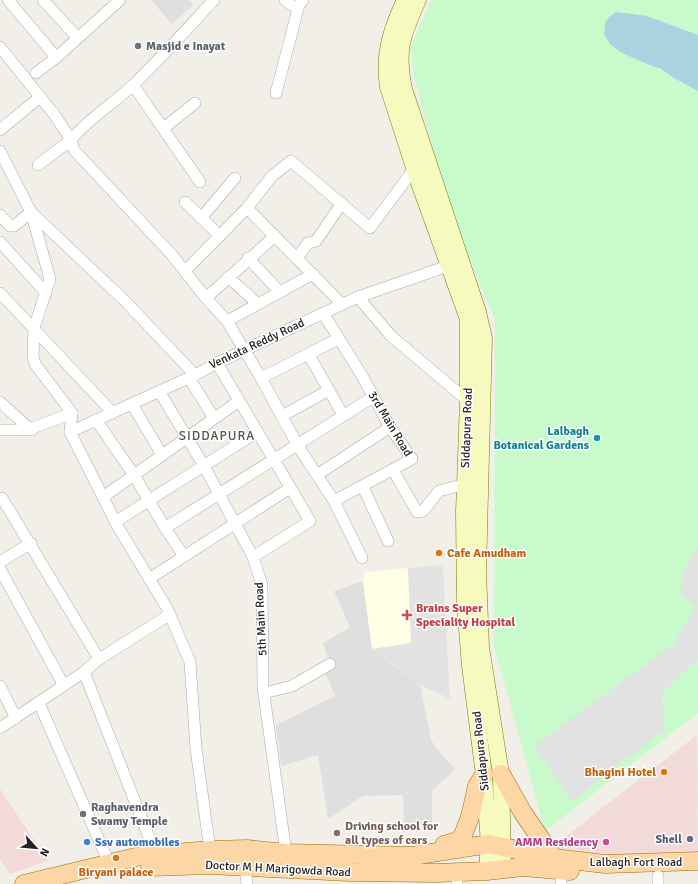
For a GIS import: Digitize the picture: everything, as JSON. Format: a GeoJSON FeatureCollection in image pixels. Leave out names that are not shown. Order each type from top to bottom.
{"type":"FeatureCollection","features":[{"type":"Feature","properties":{"kind":"main road","name":"Siddapura Road"},"geometry":{"type":"LineString","coordinates":[[405,0],[390,34],[386,73],[388,87],[421,166],[478,312],[484,338],[465,484],[466,624],[493,775]]}},
{"type":"Feature","properties":{"kind":"main road","name":"Siddapura Road"},"geometry":{"type":"LineString","coordinates":[[418,0],[404,32],[399,56],[404,89],[421,166],[448,266],[468,319],[476,402],[478,571],[481,647],[493,775]]}},
{"type":"Feature","properties":{"kind":"main road"},"geometry":{"type":"LineString","coordinates":[[493,775],[496,845],[495,870]]}},
{"type":"Feature","properties":{"kind":"main road"},"geometry":{"type":"LineString","coordinates":[[412,856],[458,841],[463,835],[470,817],[477,786],[493,775]]}},
{"type":"Feature","properties":{"kind":"main road"},"geometry":{"type":"LineString","coordinates":[[493,775],[523,813],[558,870]]}},
{"type":"Feature","properties":{"kind":"main road","name":"Doctor M H Marigowda Road"},"geometry":{"type":"LineString","coordinates":[[24,884],[140,856],[210,850],[248,849],[286,853],[412,856],[496,845]]}},
{"type":"Feature","properties":{"kind":"main road","name":"Lalbagh Fort Road"},"geometry":{"type":"LineString","coordinates":[[496,845],[558,870],[605,864],[698,861]]}},
{"type":"Feature","properties":{"kind":"main road","name":"Doctor M H Marigowda Road"},"geometry":{"type":"LineString","coordinates":[[72,884],[113,873],[155,866],[209,865],[246,875],[350,878],[457,878],[495,870]]}},
{"type":"Feature","properties":{"kind":"main road","name":"Lalbagh Fort Road"},"geometry":{"type":"LineString","coordinates":[[495,870],[523,867],[658,880],[698,874]]}},
{"type":"Feature","properties":{"kind":"street"},"geometry":{"type":"LineString","coordinates":[[8,0],[56,56]]}},
{"type":"Feature","properties":{"kind":"street"},"geometry":{"type":"LineString","coordinates":[[43,0],[76,36]]}},
{"type":"Feature","properties":{"kind":"street"},"geometry":{"type":"LineString","coordinates":[[36,73],[120,0]]}},
{"type":"Feature","properties":{"kind":"street"},"geometry":{"type":"LineString","coordinates":[[38,165],[71,140],[83,125],[99,115],[133,85],[214,0]]}},
{"type":"Feature","properties":{"kind":"street"},"geometry":{"type":"LineString","coordinates":[[285,0],[292,6],[301,3]]}},
{"type":"Feature","properties":{"kind":"street"},"geometry":{"type":"LineString","coordinates":[[276,93],[301,3]]}},
{"type":"Feature","properties":{"kind":"street"},"geometry":{"type":"LineString","coordinates":[[0,47],[40,97],[71,140],[74,150],[186,270],[206,298],[227,321],[261,378],[298,446],[334,501],[362,558]]}},
{"type":"Feature","properties":{"kind":"street"},"geometry":{"type":"LineString","coordinates":[[133,85],[200,182]]}},
{"type":"Feature","properties":{"kind":"street"},"geometry":{"type":"LineString","coordinates":[[0,130],[40,97]]}},
{"type":"Feature","properties":{"kind":"street"},"geometry":{"type":"LineString","coordinates":[[164,128],[195,103]]}},
{"type":"Feature","properties":{"kind":"street"},"geometry":{"type":"LineString","coordinates":[[0,151],[32,212],[50,279],[34,328],[33,352],[36,364],[72,413],[70,432],[115,522],[167,608],[190,662],[196,748],[210,850]]}},
{"type":"Feature","properties":{"kind":"street"},"geometry":{"type":"LineString","coordinates":[[186,270],[247,208],[272,176],[291,161],[370,228],[421,166]]}},
{"type":"Feature","properties":{"kind":"street"},"geometry":{"type":"LineString","coordinates":[[201,218],[236,178]]}},
{"type":"Feature","properties":{"kind":"street"},"geometry":{"type":"LineString","coordinates":[[185,202],[220,236]]}},
{"type":"Feature","properties":{"kind":"street"},"geometry":{"type":"LineString","coordinates":[[297,258],[308,243],[316,241],[342,203]]}},
{"type":"Feature","properties":{"kind":"street"},"geometry":{"type":"LineString","coordinates":[[247,208],[342,304]]}},
{"type":"Feature","properties":{"kind":"street"},"geometry":{"type":"LineString","coordinates":[[0,215],[10,226],[14,226],[32,212]]}},
{"type":"Feature","properties":{"kind":"street"},"geometry":{"type":"LineString","coordinates":[[32,212],[126,302],[192,376],[214,418]]}},
{"type":"Feature","properties":{"kind":"street"},"geometry":{"type":"LineString","coordinates":[[206,298],[248,258],[276,236]]}},
{"type":"Feature","properties":{"kind":"street"},"geometry":{"type":"LineString","coordinates":[[0,242],[46,293]]}},
{"type":"Feature","properties":{"kind":"street"},"geometry":{"type":"LineString","coordinates":[[248,258],[280,292]]}},
{"type":"Feature","properties":{"kind":"street","name":"Venkata Reddy Road"},"geometry":{"type":"LineString","coordinates":[[70,432],[192,376],[342,304],[448,266]]}},
{"type":"Feature","properties":{"kind":"street"},"geometry":{"type":"LineString","coordinates":[[227,321],[313,274]]}},
{"type":"Feature","properties":{"kind":"street"},"geometry":{"type":"LineString","coordinates":[[228,277],[258,304]]}},
{"type":"Feature","properties":{"kind":"street"},"geometry":{"type":"LineString","coordinates":[[0,293],[113,413]]}},
{"type":"Feature","properties":{"kind":"street"},"geometry":{"type":"LineString","coordinates":[[358,297],[391,336],[476,402]]}},
{"type":"Feature","properties":{"kind":"street","name":"3rd Main Road"},"geometry":{"type":"LineString","coordinates":[[323,313],[361,374],[390,427],[412,459],[363,487],[334,501]]}},
{"type":"Feature","properties":{"kind":"street"},"geometry":{"type":"LineString","coordinates":[[261,378],[338,339]]}},
{"type":"Feature","properties":{"kind":"street"},"geometry":{"type":"LineString","coordinates":[[309,355],[343,415]]}},
{"type":"Feature","properties":{"kind":"street"},"geometry":{"type":"LineString","coordinates":[[217,363],[273,460],[310,520],[253,557]]}},
{"type":"Feature","properties":{"kind":"street"},"geometry":{"type":"LineString","coordinates":[[282,416],[329,390]]}},
{"type":"Feature","properties":{"kind":"street","name":"5th Main Road"},"geometry":{"type":"LineString","coordinates":[[159,391],[204,466],[235,522],[253,557],[262,585],[264,693],[286,853]]}},
{"type":"Feature","properties":{"kind":"street"},"geometry":{"type":"LineString","coordinates":[[165,528],[218,493],[298,446],[343,415],[373,397]]}},
{"type":"Feature","properties":{"kind":"street"},"geometry":{"type":"LineString","coordinates":[[103,497],[239,401]]}},
{"type":"Feature","properties":{"kind":"street"},"geometry":{"type":"LineString","coordinates":[[0,402],[27,428],[32,430]]}},
{"type":"Feature","properties":{"kind":"street"},"geometry":{"type":"LineString","coordinates":[[132,404],[162,455]]}},
{"type":"Feature","properties":{"kind":"street"},"geometry":{"type":"LineString","coordinates":[[0,430],[32,430],[72,413]]}},
{"type":"Feature","properties":{"kind":"street"},"geometry":{"type":"LineString","coordinates":[[96,420],[134,475],[165,528],[184,556]]}},
{"type":"Feature","properties":{"kind":"street"},"geometry":{"type":"LineString","coordinates":[[317,475],[390,427]]}},
{"type":"Feature","properties":{"kind":"street"},"geometry":{"type":"LineString","coordinates":[[115,522],[257,432]]}},
{"type":"Feature","properties":{"kind":"street"},"geometry":{"type":"LineString","coordinates":[[393,470],[417,512],[423,510],[439,491],[465,484]]}},
{"type":"Feature","properties":{"kind":"street"},"geometry":{"type":"LineString","coordinates":[[363,487],[388,542]]}},
{"type":"Feature","properties":{"kind":"street"},"geometry":{"type":"LineString","coordinates":[[149,579],[235,522],[290,488]]}},
{"type":"Feature","properties":{"kind":"street"},"geometry":{"type":"LineString","coordinates":[[2,498],[31,543],[99,658]]}},
{"type":"Feature","properties":{"kind":"street"},"geometry":{"type":"LineString","coordinates":[[0,562],[31,543]]}},
{"type":"Feature","properties":{"kind":"street"},"geometry":{"type":"LineString","coordinates":[[0,569],[64,684]]}},
{"type":"Feature","properties":{"kind":"street"},"geometry":{"type":"LineString","coordinates":[[0,728],[84,672],[99,658],[169,615]]}},
{"type":"Feature","properties":{"kind":"street"},"geometry":{"type":"LineString","coordinates":[[264,693],[292,686],[330,664]]}},
{"type":"Feature","properties":{"kind":"street"},"geometry":{"type":"LineString","coordinates":[[84,672],[156,855]]}},
{"type":"Feature","properties":{"kind":"street"},"geometry":{"type":"LineString","coordinates":[[0,686],[16,718]]}},
{"type":"Feature","properties":{"kind":"street"},"geometry":{"type":"LineString","coordinates":[[39,703],[109,863]]}},
{"type":"Feature","properties":{"kind":"shaded area"},"geometry":{"type":"Polygon","coordinates":[[[151,0],[189,0],[193,5],[172,24],[151,0]]]}},
{"type":"Feature","properties":{"kind":"shaded area"},"geometry":{"type":"Polygon","coordinates":[[[698,545],[698,659],[662,692],[664,730],[572,801],[534,746],[674,644],[696,606],[681,595],[681,582],[684,570],[698,545]]]}},
{"type":"Feature","properties":{"kind":"shaded area","name":"Brains Super Speciality Hospital"},"geometry":{"type":"Polygon","coordinates":[[[443,565],[450,699],[420,685],[372,649],[363,581],[365,572],[443,565]]]}},
{"type":"Feature","properties":{"kind":"shaded area","name":"Brains Super Speciality Hospital"},"geometry":{"type":"Polygon","coordinates":[[[443,565],[450,699],[420,685],[372,649],[411,643],[408,568],[443,565]]]}},
{"type":"Feature","properties":{"kind":"shaded area"},"geometry":{"type":"Polygon","coordinates":[[[363,581],[372,649],[420,685],[431,740],[441,754],[455,769],[432,791],[432,825],[404,827],[403,795],[363,796],[328,819],[318,755],[281,766],[276,725],[335,696],[323,667],[329,662],[323,643],[350,627],[334,591],[363,581]]]}},
{"type":"Feature","properties":{"kind":"shaded area"},"geometry":{"type":"Polygon","coordinates":[[[697,735],[698,855],[605,856],[552,847],[697,735]]]}},
{"type":"Feature","properties":{"kind":"shaded area"},"geometry":{"type":"Polygon","coordinates":[[[0,789],[48,861],[10,874],[0,859],[0,789]]]}},
{"type":"Feature","properties":{"kind":"green space","name":"Lalbagh Botanical Gardens"},"geometry":{"type":"Polygon","coordinates":[[[431,0],[698,0],[698,713],[545,831],[494,646],[495,320],[449,209],[414,77],[411,47],[431,0]]]}},
{"type":"Feature","properties":{"kind":"water"},"geometry":{"type":"Polygon","coordinates":[[[616,12],[647,16],[698,35],[698,91],[674,78],[660,68],[622,53],[610,44],[604,34],[605,23],[609,17],[616,12]]]}},
{"type":"Feature","properties":{"kind":"place","name":"Masjid e Inayat"},"geometry":{"type":"Point","coordinates":[138,46]}},
{"type":"Feature","properties":{"kind":"place","name":"Lalbagh Botanical Gardens"},"geometry":{"type":"Point","coordinates":[597,438]}},
{"type":"Feature","properties":{"kind":"place","name":"Cafe Amudham"},"geometry":{"type":"Point","coordinates":[439,553]}},
{"type":"Feature","properties":{"kind":"place","name":"Brains Super Speciality Hospital"},"geometry":{"type":"Point","coordinates":[407,615]}},
{"type":"Feature","properties":{"kind":"place","name":"Bhagini Hotel"},"geometry":{"type":"Point","coordinates":[664,772]}},
{"type":"Feature","properties":{"kind":"place","name":"Raghavendra Swamy Temple"},"geometry":{"type":"Point","coordinates":[83,814]}},
{"type":"Feature","properties":{"kind":"place","name":"Driving school for all types of cars"},"geometry":{"type":"Point","coordinates":[337,833]}},
{"type":"Feature","properties":{"kind":"place","name":"Shell"},"geometry":{"type":"Point","coordinates":[690,839]}},
{"type":"Feature","properties":{"kind":"place","name":"Ssv automobiles"},"geometry":{"type":"Point","coordinates":[87,842]}},
{"type":"Feature","properties":{"kind":"place","name":"AMM Residency"},"geometry":{"type":"Point","coordinates":[606,842]}},
{"type":"Feature","properties":{"kind":"place","name":"Biryani palace"},"geometry":{"type":"Point","coordinates":[116,858]}},
{"type":"Feature","properties":{"kind":"district","name":"SIDDAPURA"},"geometry":{"type":"Point","coordinates":[217,436]}}]}
